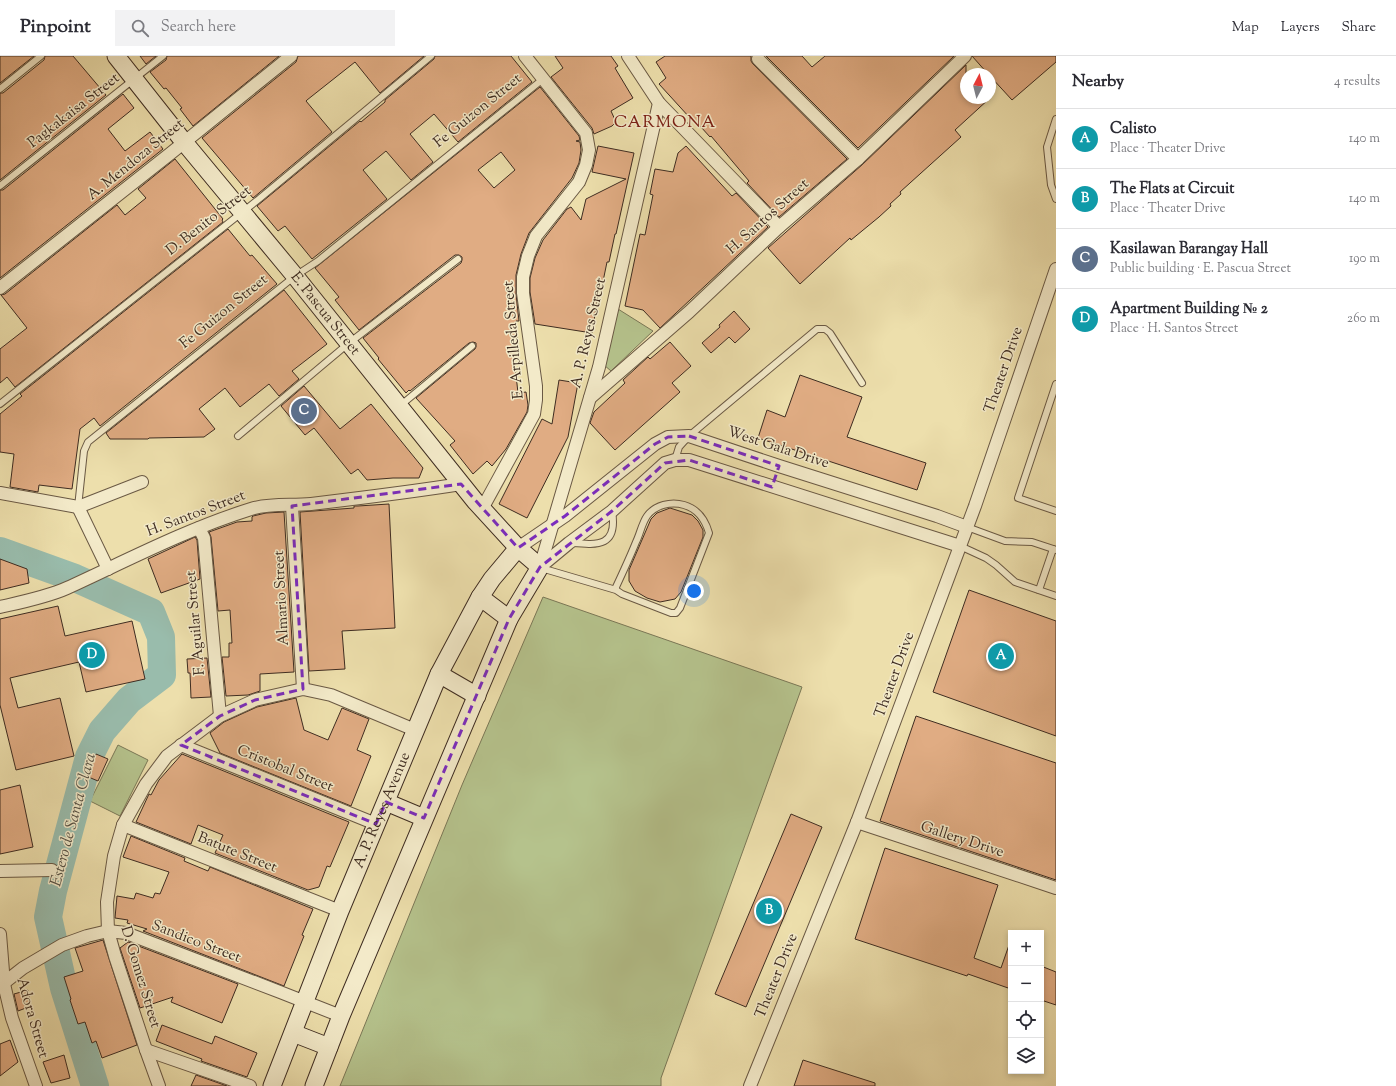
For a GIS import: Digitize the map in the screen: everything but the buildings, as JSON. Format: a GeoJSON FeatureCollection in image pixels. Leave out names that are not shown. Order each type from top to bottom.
{"type":"FeatureCollection","features":[{"type":"Feature","properties":{"kind":"street","name":"E. Pascua Street"},"geometry":{"type":"LineString","coordinates":[[116,56],[184,142],[296,276],[461,484],[518,548],[540,567]]}},
{"type":"Feature","properties":{"kind":"street","name":"A. Mendoza Street"},"geometry":{"type":"LineString","coordinates":[[0,288],[291,56]]}},
{"type":"Feature","properties":{"kind":"street"},"geometry":{"type":"LineString","coordinates":[[525,56],[543,79]]}},
{"type":"Feature","properties":{"kind":"street"},"geometry":{"type":"LineString","coordinates":[[628,56],[659,103],[779,227]]}},
{"type":"Feature","properties":{"kind":"street","name":"H. Santos Street"},"geometry":{"type":"LineString","coordinates":[[590,398],[688,312],[779,227],[858,159],[965,56]]}},
{"type":"Feature","properties":{"kind":"street"},"geometry":{"type":"LineString","coordinates":[[758,59],[858,159]]}},
{"type":"Feature","properties":{"kind":"street","name":"E. Arpilleda Street"},"geometry":{"type":"LineString","coordinates":[[479,505],[505,467],[534,414],[536,386],[523,293],[523,277],[528,256],[536,236],[579,182],[586,166],[589,150],[586,133],[543,79]]}},
{"type":"Feature","properties":{"kind":"street","name":"A. P. Reyes Street"},"geometry":{"type":"LineString","coordinates":[[540,567],[599,368],[659,103]]}},
{"type":"Feature","properties":{"kind":"street","name":"Theater Drive"},"geometry":{"type":"LineString","coordinates":[[750,1086],[858,822],[967,527],[1056,269]]}},
{"type":"Feature","properties":{"kind":"street","name":"West Gala Drive"},"geometry":{"type":"LineString","coordinates":[[518,548],[552,525],[655,444],[668,436],[689,436],[967,527]]}},
{"type":"Feature","properties":{"kind":"street"},"geometry":{"type":"LineString","coordinates":[[314,1086],[341,1016],[509,619],[540,567],[612,511],[665,463],[675,460],[689,460],[960,546]]}},
{"type":"Feature","properties":{"kind":"street"},"geometry":{"type":"LineString","coordinates":[[772,487],[779,466]]}},
{"type":"Feature","properties":{"kind":"street"},"geometry":{"type":"LineString","coordinates":[[0,493],[78,507],[142,482]]}},
{"type":"Feature","properties":{"kind":"street"},"geometry":{"type":"LineString","coordinates":[[824,504],[831,483]]}},
{"type":"Feature","properties":{"kind":"street","name":"H. Santos Street"},"geometry":{"type":"LineString","coordinates":[[0,607],[30,600],[72,586],[208,523],[253,509],[270,505],[292,506],[412,492],[461,484]]}},
{"type":"Feature","properties":{"kind":"street","name":"Almario Street"},"geometry":{"type":"LineString","coordinates":[[292,506],[303,688]]}},
{"type":"Feature","properties":{"kind":"street"},"geometry":{"type":"LineString","coordinates":[[78,507],[108,569]]}},
{"type":"Feature","properties":{"kind":"street","name":"F. Aguilar Street"},"geometry":{"type":"LineString","coordinates":[[199,528],[204,538],[220,716]]}},
{"type":"Feature","properties":{"kind":"street","name":"A. P. Reyes Avenue"},"geometry":{"type":"LineString","coordinates":[[272,1086],[306,1002],[340,911],[439,674],[480,597],[492,579],[518,548]]}},
{"type":"Feature","properties":{"kind":"street"},"geometry":{"type":"LineString","coordinates":[[480,597],[509,619]]}},
{"type":"Feature","properties":{"kind":"street"},"geometry":{"type":"LineString","coordinates":[[439,674],[476,696]]}},
{"type":"Feature","properties":{"kind":"street","name":"D. Gomez Street"},"geometry":{"type":"LineString","coordinates":[[159,1086],[108,931],[107,902],[114,856],[123,825],[146,784],[167,756],[220,716],[255,700],[303,688],[331,695],[415,730]]}},
{"type":"Feature","properties":{"kind":"street","name":"Cristobal Street"},"geometry":{"type":"LineString","coordinates":[[181,745],[376,824]]}},
{"type":"Feature","properties":{"kind":"street"},"geometry":{"type":"LineString","coordinates":[[386,802],[424,818]]}},
{"type":"Feature","properties":{"kind":"street","name":"Gallery Drive"},"geometry":{"type":"LineString","coordinates":[[858,822],[1056,888]]}},
{"type":"Feature","properties":{"kind":"street","name":"Batute Street"},"geometry":{"type":"LineString","coordinates":[[123,825],[340,911]]}},
{"type":"Feature","properties":{"kind":"street"},"geometry":{"type":"LineString","coordinates":[[0,871],[52,870]]}},
{"type":"Feature","properties":{"kind":"street","name":"Sandico Street"},"geometry":{"type":"LineString","coordinates":[[2,985],[23,968],[62,945],[87,936],[108,931],[126,933],[341,1016]]}},
{"type":"Feature","properties":{"kind":"street","name":"Adora Street"},"geometry":{"type":"LineString","coordinates":[[0,934],[2,985],[36,1086]]}},
{"type":"Feature","properties":{"kind":"street"},"geometry":{"type":"LineString","coordinates":[[293,1033],[329,1048]]}},
{"type":"Feature","properties":{"kind":"street"},"geometry":{"type":"LineString","coordinates":[[146,1050],[250,1086]]}},
{"type":"Feature","properties":{"kind":"lane"},"geometry":{"type":"LineString","coordinates":[[0,89],[41,56]]}},
{"type":"Feature","properties":{"kind":"lane","name":"Pagkakaisa Street"},"geometry":{"type":"LineString","coordinates":[[0,186],[163,56]]}},
{"type":"Feature","properties":{"kind":"lane","name":"D. Benito Street"},"geometry":{"type":"LineString","coordinates":[[0,404],[242,211],[431,56]]}},
{"type":"Feature","properties":{"kind":"lane","name":"Fe Guizon Street"},"geometry":{"type":"LineString","coordinates":[[78,507],[84,451],[88,442],[296,276],[318,261],[543,79]]}},
{"type":"Feature","properties":{"kind":"lane"},"geometry":{"type":"LineString","coordinates":[[1056,119],[1047,147],[1051,185],[1056,199]]}},
{"type":"Feature","properties":{"kind":"lane"},"geometry":{"type":"LineString","coordinates":[[238,436],[349,344],[458,260]]}},
{"type":"Feature","properties":{"kind":"lane"},"geometry":{"type":"LineString","coordinates":[[675,460],[679,447],[689,436],[816,329],[825,329],[830,333],[862,383]]}},
{"type":"Feature","properties":{"kind":"lane"},"geometry":{"type":"LineString","coordinates":[[399,406],[472,346]]}},
{"type":"Feature","properties":{"kind":"lane"},"geometry":{"type":"LineString","coordinates":[[1056,384],[1018,498],[1056,511]]}},
{"type":"Feature","properties":{"kind":"lane"},"geometry":{"type":"LineString","coordinates":[[540,567],[616,590],[622,594],[671,613],[676,613],[680,608],[709,533],[706,522],[699,512],[689,506],[678,503],[666,504],[656,508],[647,516],[616,590]]}},
{"type":"Feature","properties":{"kind":"lane"},"geometry":{"type":"LineString","coordinates":[[569,543],[592,545],[603,542],[611,535],[614,522],[612,511]]}},
{"type":"Feature","properties":{"kind":"lane","name":"West Gala Drive"},"geometry":{"type":"LineString","coordinates":[[967,527],[1005,541],[1032,542],[1055,550]]}},
{"type":"Feature","properties":{"kind":"lane"},"geometry":{"type":"LineString","coordinates":[[960,546],[986,558],[1015,582],[1056,596]]}},
{"type":"Feature","properties":{"kind":"lane"},"geometry":{"type":"LineString","coordinates":[[1039,590],[1055,550]]}},
{"type":"Feature","properties":{"kind":"highlighted area"},"geometry":{"type":"Polygon","coordinates":[[[689,436],[779,466],[772,487],[689,460],[665,463],[612,511],[540,567],[509,619],[424,818],[386,802],[376,824],[181,745],[220,716],[255,700],[303,689],[292,506],[461,484],[518,548],[565,516],[655,444],[668,437],[689,436]]]}},
{"type":"Feature","properties":{"kind":"green space"},"geometry":{"type":"Polygon","coordinates":[[[618,309],[653,331],[611,371],[604,365],[618,309]]]}},
{"type":"Feature","properties":{"kind":"green space"},"geometry":{"type":"Polygon","coordinates":[[[543,597],[802,687],[661,1078],[661,1086],[340,1086],[462,785],[543,597]]]}},
{"type":"Feature","properties":{"kind":"green space"},"geometry":{"type":"Polygon","coordinates":[[[118,745],[148,760],[120,816],[90,801],[118,745]]]}},
{"type":"Feature","properties":{"kind":"waterway","name":"Estero de Santa Clara"},"geometry":{"type":"LineString","coordinates":[[0,551],[75,578],[151,612],[161,637],[162,675],[129,700],[102,731],[89,757],[53,891],[48,917],[64,988],[95,1086]]}},
{"type":"Feature","properties":{"kind":"place","name":"Kasilawan Barangay Hall"},"geometry":{"type":"Point","coordinates":[304,411]}},
{"type":"Feature","properties":{"kind":"place","name":"Apartment Building № 2"},"geometry":{"type":"Point","coordinates":[92,655]}},
{"type":"Feature","properties":{"kind":"place","name":"Calisto"},"geometry":{"type":"Point","coordinates":[1001,656]}},
{"type":"Feature","properties":{"kind":"place","name":"The Flats at Circuit"},"geometry":{"type":"Point","coordinates":[769,911]}},
{"type":"Feature","properties":{"kind":"district","name":"CARMONA"},"geometry":{"type":"Point","coordinates":[665,123]}}]}
